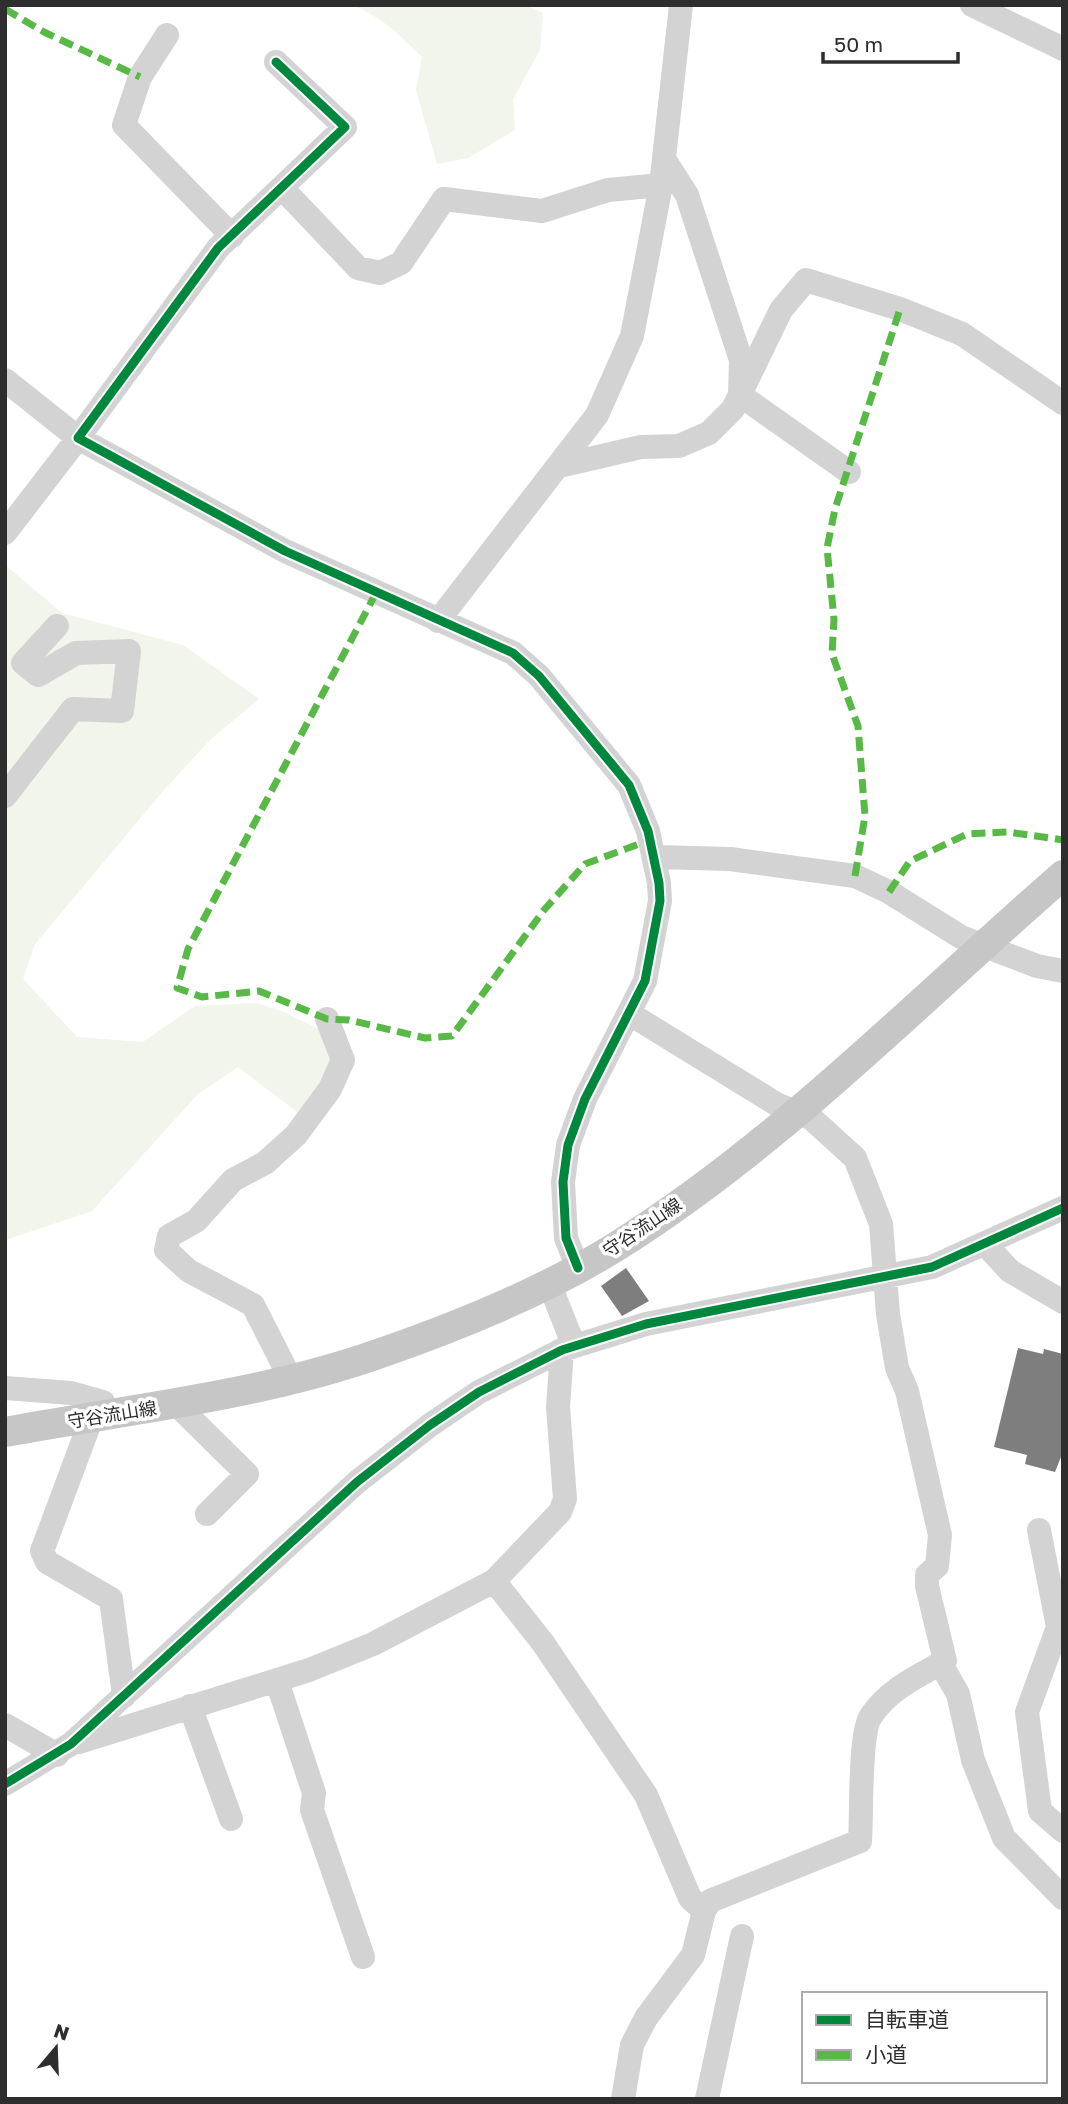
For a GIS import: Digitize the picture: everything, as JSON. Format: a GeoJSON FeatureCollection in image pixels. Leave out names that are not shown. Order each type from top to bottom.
{"type":"FeatureCollection","features":[{"type":"Feature","properties":{"kind":"main road","name":"守谷流山線"},"geometry":{"type":"LineString","coordinates":[[5,1432],[289,1381],[410,1342],[578,1268],[656,1220],[795,1112],[1063,875]]}},
{"type":"Feature","properties":{"kind":"street"},"geometry":{"type":"LineString","coordinates":[[438,621],[597,415],[632,336],[662,185],[681,5]]}},
{"type":"Feature","properties":{"kind":"street"},"geometry":{"type":"LineString","coordinates":[[972,5],[1063,49]]}},
{"type":"Feature","properties":{"kind":"street"},"geometry":{"type":"LineString","coordinates":[[167,35],[140,77],[124,125],[232,236]]}},
{"type":"Feature","properties":{"kind":"street"},"geometry":{"type":"LineString","coordinates":[[5,533],[218,248],[283,189],[345,127],[276,62]]}},
{"type":"Feature","properties":{"kind":"street"},"geometry":{"type":"LineString","coordinates":[[664,159],[687,195],[741,360],[740,395]]}},
{"type":"Feature","properties":{"kind":"street"},"geometry":{"type":"LineString","coordinates":[[283,189],[358,268],[380,273],[401,263],[444,199],[542,211],[608,190],[662,185]]}},
{"type":"Feature","properties":{"kind":"street"},"geometry":{"type":"LineString","coordinates":[[559,466],[641,447],[679,446],[709,433],[733,409],[781,310],[806,280],[900,309],[962,334],[1063,403]]}},
{"type":"Feature","properties":{"kind":"street"},"geometry":{"type":"LineString","coordinates":[[5,380],[78,438],[285,551],[513,653],[538,676],[629,786],[656,857],[660,901],[645,981],[585,1099],[568,1145],[563,1182],[566,1238],[578,1268]]}},
{"type":"Feature","properties":{"kind":"street"},"geometry":{"type":"LineString","coordinates":[[740,395],[849,472]]}},
{"type":"Feature","properties":{"kind":"street"},"geometry":{"type":"LineString","coordinates":[[5,796],[73,709],[122,711],[129,651],[76,653],[38,675],[23,663],[57,625]]}},
{"type":"Feature","properties":{"kind":"street"},"geometry":{"type":"LineString","coordinates":[[656,857],[730,859],[855,876],[890,892],[961,937],[1037,966],[1063,971]]}},
{"type":"Feature","properties":{"kind":"street"},"geometry":{"type":"LineString","coordinates":[[623,2099],[632,2045],[666,1988],[693,1955],[704,1911],[710,1901],[860,1840],[862,1774],[869,1718],[901,1685],[945,1661],[927,1586],[927,1575],[937,1566],[940,1535],[907,1391],[897,1368],[884,1276],[881,1224],[855,1158],[811,1118],[778,1105],[630,1014]]}},
{"type":"Feature","properties":{"kind":"street"},"geometry":{"type":"LineString","coordinates":[[289,1381],[253,1306],[189,1271],[166,1250],[169,1236],[196,1221],[233,1180],[265,1163],[296,1135],[330,1089],[343,1060],[327,1019]]}},
{"type":"Feature","properties":{"kind":"street"},"geometry":{"type":"LineString","coordinates":[[64,1750],[392,1453],[462,1401],[568,1348],[684,1314],[932,1266],[986,1245],[1063,1208]]}},
{"type":"Feature","properties":{"kind":"street"},"geometry":{"type":"LineString","coordinates":[[986,1245],[1010,1271],[1063,1302]]}},
{"type":"Feature","properties":{"kind":"street"},"geometry":{"type":"LineString","coordinates":[[5,1784],[64,1750],[190,1706],[277,1681],[373,1644],[494,1581],[560,1512],[565,1499],[558,1407],[568,1348],[549,1283]]}},
{"type":"Feature","properties":{"kind":"street"},"geometry":{"type":"LineString","coordinates":[[5,1388],[71,1393],[103,1402],[42,1551],[47,1562],[111,1600],[124,1696]]}},
{"type":"Feature","properties":{"kind":"street"},"geometry":{"type":"LineString","coordinates":[[175,1403],[247,1474],[207,1514]]}},
{"type":"Feature","properties":{"kind":"street"},"geometry":{"type":"LineString","coordinates":[[1040,1530],[1060,1628],[1027,1712],[1040,1811],[1063,1831]]}},
{"type":"Feature","properties":{"kind":"street"},"geometry":{"type":"LineString","coordinates":[[494,1581],[543,1643],[646,1795],[690,1898],[704,1911]]}},
{"type":"Feature","properties":{"kind":"street"},"geometry":{"type":"LineString","coordinates":[[941,1664],[958,1693],[973,1760],[1004,1838],[1063,1898]]}},
{"type":"Feature","properties":{"kind":"street"},"geometry":{"type":"LineString","coordinates":[[277,1681],[314,1793],[312,1810],[363,1957]]}},
{"type":"Feature","properties":{"kind":"street"},"geometry":{"type":"LineString","coordinates":[[190,1706],[231,1819]]}},
{"type":"Feature","properties":{"kind":"street"},"geometry":{"type":"LineString","coordinates":[[5,1725],[64,1750]]}},
{"type":"Feature","properties":{"kind":"street"},"geometry":{"type":"LineString","coordinates":[[707,2099],[743,1936]]}},
{"type":"Feature","properties":{"kind":"shaded area"},"geometry":{"type":"Polygon","coordinates":[[[351,5],[525,5],[543,13],[540,50],[513,99],[515,130],[468,158],[437,164],[416,90],[422,57],[381,20],[351,5]]]}},
{"type":"Feature","properties":{"kind":"shaded area"},"geometry":{"type":"Polygon","coordinates":[[[5,565],[62,613],[183,645],[259,699],[211,739],[164,790],[35,944],[23,979],[77,1037],[143,1042],[195,1006],[257,1003],[284,1012],[321,1030],[332,1057],[316,1094],[297,1112],[238,1067],[198,1094],[92,1211],[5,1240],[5,565]]]}},
{"type":"Feature","properties":{"kind":"building"},"geometry":{"type":"Polygon","coordinates":[[[626,1268],[649,1301],[622,1316],[601,1286],[626,1268]]]}},
{"type":"Feature","properties":{"kind":"building"},"geometry":{"type":"Polygon","coordinates":[[[1018,1348],[1043,1354],[1044,1349],[1063,1354],[1063,1452],[1055,1472],[1025,1464],[1027,1455],[994,1447],[1018,1348]]]}},
{"type":"Feature","properties":{"kind":"marked path"},"geometry":{"type":"LineString","coordinates":[[5,9],[44,32],[140,77]]}},
{"type":"Feature","properties":{"kind":"marked path"},"geometry":{"type":"LineString","coordinates":[[855,876],[865,816],[858,726],[832,654],[834,619],[827,548],[835,509],[900,309]]}},
{"type":"Feature","properties":{"kind":"marked path"},"geometry":{"type":"LineString","coordinates":[[376,593],[188,949],[177,988],[202,997],[259,991],[327,1019],[349,1020],[425,1038],[452,1036],[544,910],[585,864],[650,840]]}},
{"type":"Feature","properties":{"kind":"marked path"},"geometry":{"type":"LineString","coordinates":[[889,892],[910,861],[967,834],[1008,832],[1063,840]]}},
{"type":"Feature","properties":{"kind":"cycle path"},"geometry":{"type":"LineString","coordinates":[[276,62],[345,127],[218,248],[78,438],[285,551],[513,653],[539,676],[629,785],[648,831],[660,901],[645,981],[585,1099],[568,1145],[563,1182],[566,1238],[578,1268]]}},
{"type":"Feature","properties":{"kind":"cycle path"},"geometry":{"type":"LineString","coordinates":[[5,1784],[71,1744],[357,1482],[430,1425],[479,1392],[562,1350],[646,1324],[932,1267],[1063,1208]]}}]}
